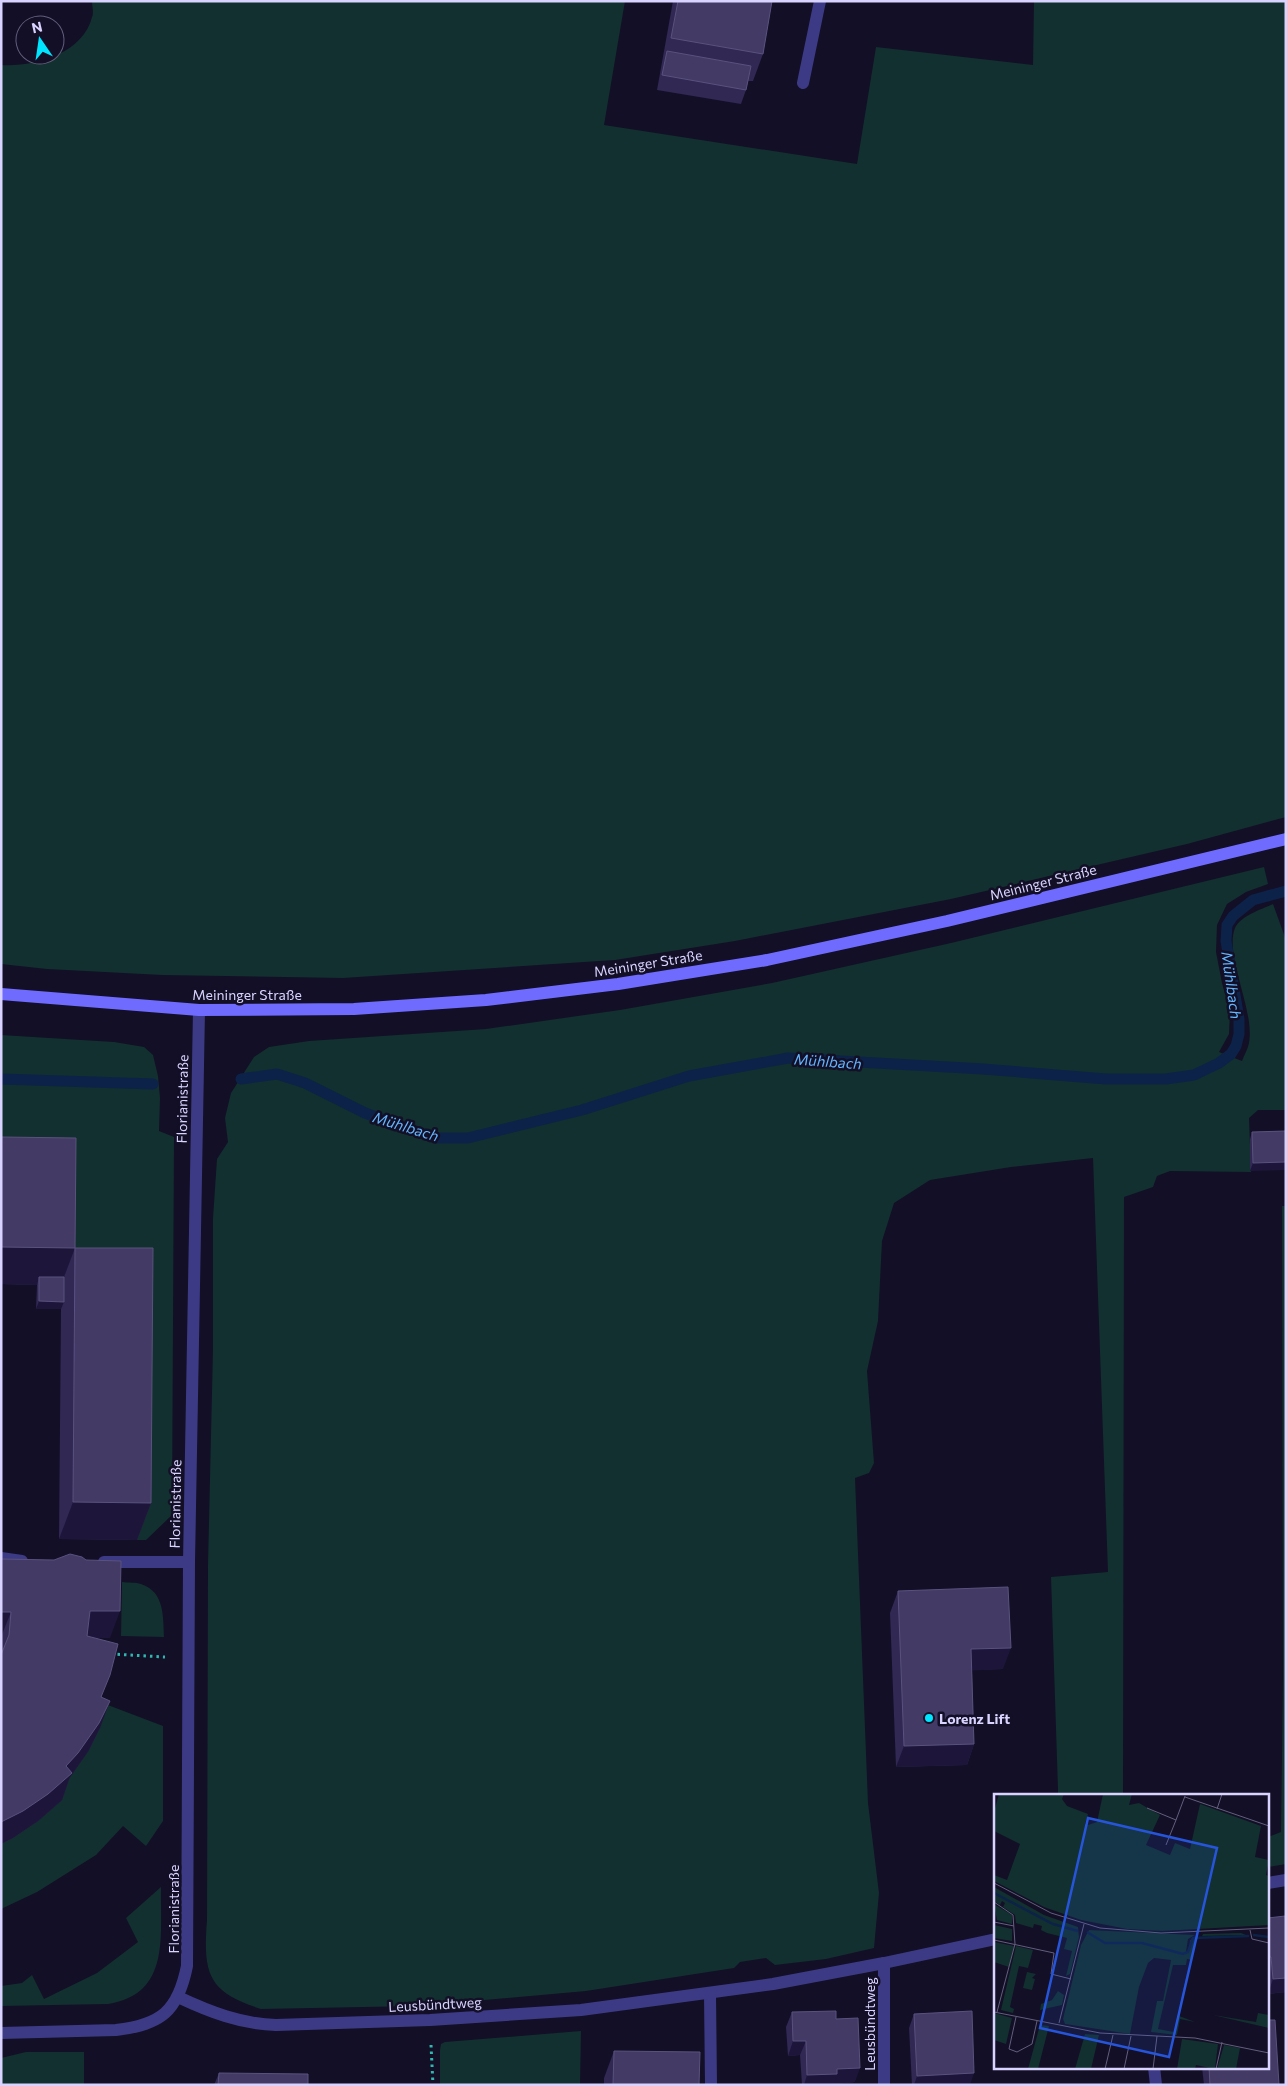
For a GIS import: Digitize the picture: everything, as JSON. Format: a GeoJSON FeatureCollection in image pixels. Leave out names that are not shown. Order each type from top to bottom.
{"type":"FeatureCollection","features":[{"type":"Feature","properties":{"kind":"main road","name":"Meininger Straße"},"geometry":{"type":"LineString","coordinates":[[1,994],[199,1010],[354,1008],[486,1000],[618,984],[767,960],[947,920],[1286,839]]}},
{"type":"Feature","properties":{"kind":"street"},"geometry":{"type":"LineString","coordinates":[[803,83],[820,1]]}},
{"type":"Feature","properties":{"kind":"street","name":"Florianistraße"},"geometry":{"type":"LineString","coordinates":[[178,1997],[184,1979],[188,1950],[189,1562],[199,1010]]}},
{"type":"Feature","properties":{"kind":"street"},"geometry":{"type":"LineString","coordinates":[[1,1558],[35,1561]]}},
{"type":"Feature","properties":{"kind":"street"},"geometry":{"type":"LineString","coordinates":[[93,1562],[189,1562]]}},
{"type":"Feature","properties":{"kind":"street"},"geometry":{"type":"LineString","coordinates":[[1270,1883],[1286,1880]]}},
{"type":"Feature","properties":{"kind":"street","name":"Leusbündtweg"},"geometry":{"type":"LineString","coordinates":[[178,1997],[220,2015],[254,2024],[276,2025],[430,2020],[581,2010],[773,1984],[994,1939]]}},
{"type":"Feature","properties":{"kind":"street","name":"Leusbündtweg"},"geometry":{"type":"LineString","coordinates":[[884,1963],[884,2085]]}},
{"type":"Feature","properties":{"kind":"street"},"geometry":{"type":"LineString","coordinates":[[710,1993],[710,2085]]}},
{"type":"Feature","properties":{"kind":"street"},"geometry":{"type":"LineString","coordinates":[[1,2033],[134,2028],[168,2012],[178,1997]]}},
{"type":"Feature","properties":{"kind":"street"},"geometry":{"type":"LineString","coordinates":[[1154,2068],[1156,2085]]}},
{"type":"Feature","properties":{"kind":"path"},"geometry":{"type":"LineString","coordinates":[[107,1653],[154,1658],[188,1656]]}},
{"type":"Feature","properties":{"kind":"path"},"geometry":{"type":"LineString","coordinates":[[430,2020],[433,2085]]}},
{"type":"Feature","properties":{"kind":"green space"},"geometry":{"type":"Polygon","coordinates":[[[92,1],[625,1],[604,125],[857,164],[876,47],[1033,65],[1034,1],[1286,1],[1286,817],[1187,844],[951,899],[735,941],[615,960],[343,978],[162,975],[47,969],[1,964],[1,65],[65,65],[65,51],[79,40],[87,30],[93,11],[92,1]]]}},
{"type":"Feature","properties":{"kind":"green space"},"geometry":{"type":"Polygon","coordinates":[[[1264,867],[1268,884],[1246,892],[1227,904],[1217,925],[1216,952],[1230,1011],[1229,1034],[1219,1052],[1242,1061],[1248,1048],[1250,1030],[1233,953],[1235,928],[1246,916],[1273,904],[1286,940],[1286,1110],[1258,1110],[1249,1118],[1251,1172],[1170,1171],[1157,1176],[1153,1187],[1124,1197],[1123,1794],[1058,1794],[1051,1577],[1108,1572],[1093,1158],[1011,1167],[930,1180],[894,1203],[882,1241],[878,1321],[867,1371],[874,1463],[869,1473],[855,1478],[868,1803],[879,1893],[874,1948],[826,1959],[775,1965],[766,1958],[740,1962],[734,1968],[586,1991],[416,2006],[261,2009],[229,1995],[212,1978],[206,1954],[208,1565],[213,1349],[213,1218],[217,1159],[228,1142],[225,1118],[231,1093],[254,1057],[269,1047],[309,1041],[486,1029],[620,1010],[772,983],[951,943],[1264,867]]]}},
{"type":"Feature","properties":{"kind":"green space"},"geometry":{"type":"Polygon","coordinates":[[[1,1035],[114,1042],[144,1047],[153,1055],[158,1076],[160,1098],[159,1131],[174,1137],[172,1515],[146,1540],[137,1540],[61,1285],[1,1174],[1,1035]]]}},
{"type":"Feature","properties":{"kind":"green space"},"geometry":{"type":"Polygon","coordinates":[[[1282,1206],[1286,1206],[1286,1864],[1270,1867],[1270,1836],[1281,1832],[1283,1677],[1282,1206]]]}},
{"type":"Feature","properties":{"kind":"green space"},"geometry":{"type":"Polygon","coordinates":[[[122,1582],[141,1584],[155,1593],[159,1599],[163,1614],[164,1637],[121,1636],[122,1582]]]}},
{"type":"Feature","properties":{"kind":"green space"},"geometry":{"type":"Polygon","coordinates":[[[100,1702],[163,1726],[163,1821],[146,1846],[123,1826],[96,1855],[37,1892],[1,1909],[1,1844],[38,1821],[62,1800],[68,1780],[89,1750],[100,1702]]]}},
{"type":"Feature","properties":{"kind":"green space"},"geometry":{"type":"Polygon","coordinates":[[[161,1887],[161,1925],[158,1960],[152,1976],[143,1988],[128,1998],[108,2004],[1,2006],[1,1986],[22,1983],[32,1975],[44,1999],[97,1973],[138,1942],[126,1918],[161,1887]]]}},
{"type":"Feature","properties":{"kind":"green space"},"geometry":{"type":"Polygon","coordinates":[[[581,2031],[580,2085],[440,2085],[440,2050],[441,2044],[445,2042],[581,2031]]]}},
{"type":"Feature","properties":{"kind":"green space"},"geometry":{"type":"Polygon","coordinates":[[[26,2052],[84,2052],[84,2085],[1,2085],[1,2058],[26,2052]]]}},
{"type":"Feature","properties":{"kind":"building"},"geometry":{"type":"Polygon","coordinates":[[[678,1],[772,1],[763,54],[671,38],[678,1]]]}},
{"type":"Feature","properties":{"kind":"building"},"geometry":{"type":"Polygon","coordinates":[[[667,51],[751,66],[746,90],[662,75],[667,51]]]}},
{"type":"Feature","properties":{"kind":"building"},"geometry":{"type":"Polygon","coordinates":[[[1286,1131],[1286,1162],[1253,1163],[1252,1132],[1286,1131]]]}},
{"type":"Feature","properties":{"kind":"building"},"geometry":{"type":"Polygon","coordinates":[[[1,1137],[76,1138],[75,1248],[1,1247],[1,1137]]]}},
{"type":"Feature","properties":{"kind":"building"},"geometry":{"type":"Polygon","coordinates":[[[75,1248],[153,1248],[151,1503],[73,1502],[75,1248]]]}},
{"type":"Feature","properties":{"kind":"building"},"geometry":{"type":"Polygon","coordinates":[[[39,1277],[64,1277],[64,1302],[39,1301],[39,1277]]]}},
{"type":"Feature","properties":{"kind":"building"},"geometry":{"type":"Polygon","coordinates":[[[70,1554],[86,1560],[121,1561],[120,1611],[90,1611],[87,1636],[118,1644],[110,1675],[101,1697],[110,1701],[99,1723],[78,1753],[66,1766],[72,1773],[48,1794],[23,1811],[1,1822],[1,1655],[9,1635],[11,1612],[1,1612],[1,1559],[54,1560],[70,1554]]]}},
{"type":"Feature","properties":{"kind":"building","name":"Lorenz Lift"},"geometry":{"type":"Polygon","coordinates":[[[1008,1587],[1011,1648],[971,1649],[974,1744],[904,1746],[898,1591],[1008,1587]]]}},
{"type":"Feature","properties":{"kind":"building"},"geometry":{"type":"Polygon","coordinates":[[[1285,1916],[1286,1978],[1273,1979],[1270,1957],[1270,1918],[1285,1916]]]}},
{"type":"Feature","properties":{"kind":"building"},"geometry":{"type":"Polygon","coordinates":[[[836,2011],[836,2019],[858,2018],[860,2068],[837,2069],[837,2074],[807,2075],[806,2041],[793,2041],[792,2012],[836,2011]]]}},
{"type":"Feature","properties":{"kind":"building"},"geometry":{"type":"Polygon","coordinates":[[[972,2011],[974,2073],[917,2076],[914,2014],[972,2011]]]}},
{"type":"Feature","properties":{"kind":"building"},"geometry":{"type":"Polygon","coordinates":[[[1270,2020],[1275,2020],[1279,2085],[1210,2085],[1209,2068],[1270,2068],[1270,2020]]]}},
{"type":"Feature","properties":{"kind":"building"},"geometry":{"type":"Polygon","coordinates":[[[614,2051],[700,2052],[699,2085],[613,2085],[614,2051]]]}},
{"type":"Feature","properties":{"kind":"building"},"geometry":{"type":"Polygon","coordinates":[[[219,2073],[308,2074],[308,2085],[218,2085],[219,2073]]]}},
{"type":"Feature","properties":{"kind":"waterway","name":"Mühlbach"},"geometry":{"type":"LineString","coordinates":[[241,1079],[277,1074],[305,1083],[365,1113],[435,1138],[468,1138],[582,1110],[689,1076],[788,1058],[983,1069],[1106,1079],[1166,1079],[1194,1075],[1219,1063],[1231,1054],[1236,1046],[1239,1034],[1239,1019],[1226,941],[1227,925],[1233,916],[1253,900],[1286,891]]}},
{"type":"Feature","properties":{"kind":"waterway","name":"Mühlbach"},"geometry":{"type":"LineString","coordinates":[[1,1079],[153,1084]]}},
{"type":"Feature","properties":{"kind":"place","name":"Lorenz Lift"},"geometry":{"type":"Point","coordinates":[929,1718]}}]}
